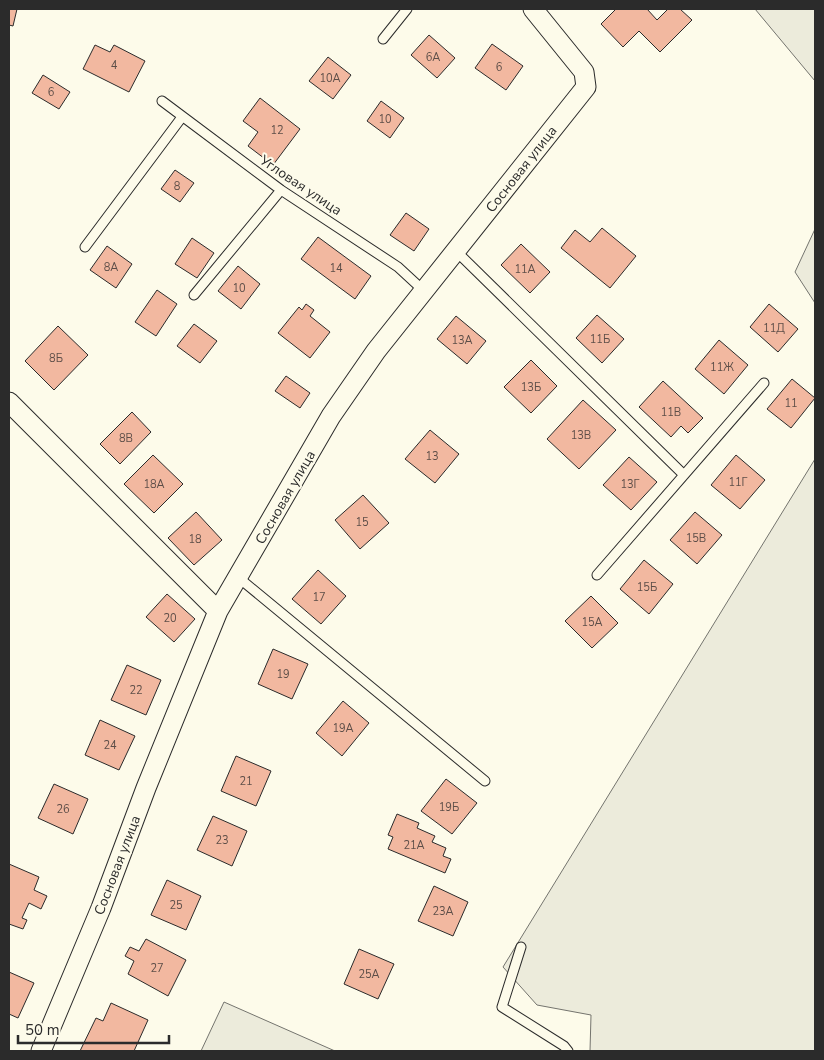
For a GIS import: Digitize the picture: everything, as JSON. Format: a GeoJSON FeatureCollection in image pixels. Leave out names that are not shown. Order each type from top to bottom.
{"type":"FeatureCollection","features":[{"type":"Feature","properties":{"kind":"street","name":"Сосновая улица"},"geometry":{"type":"LineString","coordinates":[[41,1051],[101,908],[218,611],[239,578],[331,416],[376,351],[586,87],[584,72],[534,9]]}},
{"type":"Feature","properties":{"kind":"street"},"geometry":{"type":"LineString","coordinates":[[9,402],[218,611]]}},
{"type":"Feature","properties":{"kind":"lane"},"geometry":{"type":"LineString","coordinates":[[383,39],[407,9]]}},
{"type":"Feature","properties":{"kind":"lane","name":"Угловая улица"},"geometry":{"type":"LineString","coordinates":[[162,101],[281,190],[398,267],[424,291]]}},
{"type":"Feature","properties":{"kind":"lane"},"geometry":{"type":"LineString","coordinates":[[85,247],[182,117]]}},
{"type":"Feature","properties":{"kind":"lane"},"geometry":{"type":"LineString","coordinates":[[194,295],[281,190]]}},
{"type":"Feature","properties":{"kind":"lane"},"geometry":{"type":"LineString","coordinates":[[456,251],[684,475]]}},
{"type":"Feature","properties":{"kind":"lane"},"geometry":{"type":"LineString","coordinates":[[597,574],[764,383]]}},
{"type":"Feature","properties":{"kind":"lane"},"geometry":{"type":"LineString","coordinates":[[239,578],[485,781]]}},
{"type":"Feature","properties":{"kind":"lane"},"geometry":{"type":"LineString","coordinates":[[520,947],[502,1007],[564,1046],[568,1051]]}},
{"type":"Feature","properties":{"kind":"shaded area"},"geometry":{"type":"Polygon","coordinates":[[[755,9],[815,9],[815,81],[755,9]]]}},
{"type":"Feature","properties":{"kind":"shaded area"},"geometry":{"type":"Polygon","coordinates":[[[815,229],[815,303],[795,272],[815,229]]]}},
{"type":"Feature","properties":{"kind":"shaded area"},"geometry":{"type":"Polygon","coordinates":[[[815,459],[815,1051],[590,1051],[591,1015],[537,1005],[503,967],[815,459]]]}},
{"type":"Feature","properties":{"kind":"shaded area"},"geometry":{"type":"Polygon","coordinates":[[[224,1002],[335,1051],[201,1051],[224,1002]]]}},
{"type":"Feature","properties":{"kind":"building"},"geometry":{"type":"Polygon","coordinates":[[[9,9],[17,9],[13,26],[9,25],[9,9]]]}},
{"type":"Feature","properties":{"kind":"building"},"geometry":{"type":"Polygon","coordinates":[[[616,9],[647,9],[657,20],[668,9],[680,9],[692,20],[660,52],[639,31],[623,47],[601,24],[616,9]]]}},
{"type":"Feature","properties":{"kind":"building"},"geometry":{"type":"Polygon","coordinates":[[[429,35],[455,58],[437,78],[411,55],[429,35]]]}},
{"type":"Feature","properties":{"kind":"building"},"geometry":{"type":"Polygon","coordinates":[[[492,44],[523,66],[506,90],[475,68],[492,44]]]}},
{"type":"Feature","properties":{"kind":"building"},"geometry":{"type":"Polygon","coordinates":[[[95,45],[110,52],[114,45],[145,61],[129,92],[83,69],[95,45]]]}},
{"type":"Feature","properties":{"kind":"building"},"geometry":{"type":"Polygon","coordinates":[[[328,57],[351,75],[333,99],[309,81],[328,57]]]}},
{"type":"Feature","properties":{"kind":"building"},"geometry":{"type":"Polygon","coordinates":[[[43,75],[70,92],[59,109],[32,93],[43,75]]]}},
{"type":"Feature","properties":{"kind":"building"},"geometry":{"type":"Polygon","coordinates":[[[260,98],[300,129],[273,165],[248,146],[258,132],[243,121],[260,98]]]}},
{"type":"Feature","properties":{"kind":"building"},"geometry":{"type":"Polygon","coordinates":[[[381,101],[404,118],[390,138],[367,121],[381,101]]]}},
{"type":"Feature","properties":{"kind":"building"},"geometry":{"type":"Polygon","coordinates":[[[175,170],[194,183],[180,202],[161,189],[175,170]]]}},
{"type":"Feature","properties":{"kind":"building"},"geometry":{"type":"Polygon","coordinates":[[[406,213],[429,229],[414,251],[390,235],[406,213]]]}},
{"type":"Feature","properties":{"kind":"building"},"geometry":{"type":"Polygon","coordinates":[[[602,228],[636,256],[610,288],[561,248],[575,230],[590,242],[602,228]]]}},
{"type":"Feature","properties":{"kind":"building"},"geometry":{"type":"Polygon","coordinates":[[[318,237],[371,276],[355,299],[301,259],[318,237]]]}},
{"type":"Feature","properties":{"kind":"building"},"geometry":{"type":"Polygon","coordinates":[[[192,238],[214,253],[197,278],[175,264],[192,238]]]}},
{"type":"Feature","properties":{"kind":"building"},"geometry":{"type":"Polygon","coordinates":[[[521,244],[550,272],[530,293],[501,265],[521,244]]]}},
{"type":"Feature","properties":{"kind":"building"},"geometry":{"type":"Polygon","coordinates":[[[107,246],[132,264],[116,288],[90,270],[107,246]]]}},
{"type":"Feature","properties":{"kind":"building"},"geometry":{"type":"Polygon","coordinates":[[[238,266],[260,284],[241,309],[218,291],[238,266]]]}},
{"type":"Feature","properties":{"kind":"building"},"geometry":{"type":"Polygon","coordinates":[[[157,290],[177,304],[156,336],[135,322],[157,290]]]}},
{"type":"Feature","properties":{"kind":"building"},"geometry":{"type":"Polygon","coordinates":[[[306,304],[314,310],[310,316],[330,332],[310,358],[278,333],[299,307],[302,310],[306,304]]]}},
{"type":"Feature","properties":{"kind":"building"},"geometry":{"type":"Polygon","coordinates":[[[769,304],[798,329],[778,352],[750,327],[769,304]]]}},
{"type":"Feature","properties":{"kind":"building"},"geometry":{"type":"Polygon","coordinates":[[[597,315],[624,339],[602,363],[576,338],[597,315]]]}},
{"type":"Feature","properties":{"kind":"building"},"geometry":{"type":"Polygon","coordinates":[[[456,316],[486,341],[467,364],[437,339],[456,316]]]}},
{"type":"Feature","properties":{"kind":"building"},"geometry":{"type":"Polygon","coordinates":[[[194,324],[217,341],[200,363],[177,346],[194,324]]]}},
{"type":"Feature","properties":{"kind":"building"},"geometry":{"type":"Polygon","coordinates":[[[58,326],[88,355],[54,390],[25,361],[58,326]]]}},
{"type":"Feature","properties":{"kind":"building"},"geometry":{"type":"Polygon","coordinates":[[[719,340],[748,365],[724,394],[695,369],[719,340]]]}},
{"type":"Feature","properties":{"kind":"building"},"geometry":{"type":"Polygon","coordinates":[[[531,360],[557,386],[531,413],[504,387],[531,360]]]}},
{"type":"Feature","properties":{"kind":"building"},"geometry":{"type":"Polygon","coordinates":[[[286,376],[310,393],[300,408],[275,391],[286,376]]]}},
{"type":"Feature","properties":{"kind":"building"},"geometry":{"type":"Polygon","coordinates":[[[792,379],[815,398],[791,428],[767,409],[792,379]]]}},
{"type":"Feature","properties":{"kind":"building"},"geometry":{"type":"Polygon","coordinates":[[[663,381],[703,418],[688,433],[681,426],[671,437],[639,407],[663,381]]]}},
{"type":"Feature","properties":{"kind":"building"},"geometry":{"type":"Polygon","coordinates":[[[583,400],[616,430],[579,469],[547,439],[583,400]]]}},
{"type":"Feature","properties":{"kind":"building"},"geometry":{"type":"Polygon","coordinates":[[[132,412],[151,432],[120,464],[100,444],[132,412]]]}},
{"type":"Feature","properties":{"kind":"building"},"geometry":{"type":"Polygon","coordinates":[[[430,430],[459,454],[435,483],[405,459],[430,430]]]}},
{"type":"Feature","properties":{"kind":"building"},"geometry":{"type":"Polygon","coordinates":[[[153,455],[183,484],[154,513],[124,484],[153,455]]]}},
{"type":"Feature","properties":{"kind":"building"},"geometry":{"type":"Polygon","coordinates":[[[736,455],[765,480],[740,509],[711,485],[736,455]]]}},
{"type":"Feature","properties":{"kind":"building"},"geometry":{"type":"Polygon","coordinates":[[[629,457],[657,482],[631,510],[603,485],[629,457]]]}},
{"type":"Feature","properties":{"kind":"building"},"geometry":{"type":"Polygon","coordinates":[[[363,495],[389,523],[360,549],[335,520],[363,495]]]}},
{"type":"Feature","properties":{"kind":"building"},"geometry":{"type":"Polygon","coordinates":[[[196,512],[222,540],[194,565],[168,538],[196,512]]]}},
{"type":"Feature","properties":{"kind":"building"},"geometry":{"type":"Polygon","coordinates":[[[695,512],[722,535],[697,564],[670,540],[695,512]]]}},
{"type":"Feature","properties":{"kind":"building"},"geometry":{"type":"Polygon","coordinates":[[[644,560],[673,584],[649,614],[620,589],[644,560]]]}},
{"type":"Feature","properties":{"kind":"building"},"geometry":{"type":"Polygon","coordinates":[[[318,570],[346,596],[321,624],[292,599],[318,570]]]}},
{"type":"Feature","properties":{"kind":"building"},"geometry":{"type":"Polygon","coordinates":[[[167,594],[195,619],[174,642],[146,617],[167,594]]]}},
{"type":"Feature","properties":{"kind":"building"},"geometry":{"type":"Polygon","coordinates":[[[591,596],[618,623],[592,648],[565,621],[591,596]]]}},
{"type":"Feature","properties":{"kind":"building"},"geometry":{"type":"Polygon","coordinates":[[[273,649],[308,664],[292,699],[258,684],[273,649]]]}},
{"type":"Feature","properties":{"kind":"building"},"geometry":{"type":"Polygon","coordinates":[[[127,665],[161,680],[146,715],[111,700],[127,665]]]}},
{"type":"Feature","properties":{"kind":"building"},"geometry":{"type":"Polygon","coordinates":[[[343,701],[369,723],[342,756],[316,733],[343,701]]]}},
{"type":"Feature","properties":{"kind":"building"},"geometry":{"type":"Polygon","coordinates":[[[100,720],[135,736],[119,770],[85,755],[100,720]]]}},
{"type":"Feature","properties":{"kind":"building"},"geometry":{"type":"Polygon","coordinates":[[[236,756],[271,771],[256,806],[221,791],[236,756]]]}},
{"type":"Feature","properties":{"kind":"building"},"geometry":{"type":"Polygon","coordinates":[[[446,779],[477,803],[452,834],[421,811],[446,779]]]}},
{"type":"Feature","properties":{"kind":"building"},"geometry":{"type":"Polygon","coordinates":[[[54,784],[88,799],[73,834],[38,818],[54,784]]]}},
{"type":"Feature","properties":{"kind":"building"},"geometry":{"type":"Polygon","coordinates":[[[397,814],[419,823],[417,828],[435,836],[432,842],[446,848],[443,856],[451,859],[445,873],[388,849],[393,837],[388,835],[397,814]]]}},
{"type":"Feature","properties":{"kind":"building"},"geometry":{"type":"Polygon","coordinates":[[[213,816],[247,831],[232,866],[197,850],[213,816]]]}},
{"type":"Feature","properties":{"kind":"building"},"geometry":{"type":"Polygon","coordinates":[[[9,864],[39,877],[34,890],[47,896],[41,909],[29,903],[22,918],[27,920],[23,929],[9,924],[9,864]]]}},
{"type":"Feature","properties":{"kind":"building"},"geometry":{"type":"Polygon","coordinates":[[[167,880],[201,896],[186,930],[151,915],[167,880]]]}},
{"type":"Feature","properties":{"kind":"building"},"geometry":{"type":"Polygon","coordinates":[[[434,886],[468,902],[453,936],[418,921],[434,886]]]}},
{"type":"Feature","properties":{"kind":"building"},"geometry":{"type":"Polygon","coordinates":[[[146,939],[186,960],[168,996],[128,974],[134,961],[125,956],[130,947],[139,951],[146,939]]]}},
{"type":"Feature","properties":{"kind":"building"},"geometry":{"type":"Polygon","coordinates":[[[359,949],[394,964],[378,999],[344,984],[359,949]]]}},
{"type":"Feature","properties":{"kind":"building"},"geometry":{"type":"Polygon","coordinates":[[[9,972],[34,983],[18,1018],[9,1014],[9,972]]]}},
{"type":"Feature","properties":{"kind":"building"},"geometry":{"type":"Polygon","coordinates":[[[111,1003],[148,1020],[134,1051],[80,1051],[96,1018],[103,1021],[111,1003]]]}}]}
